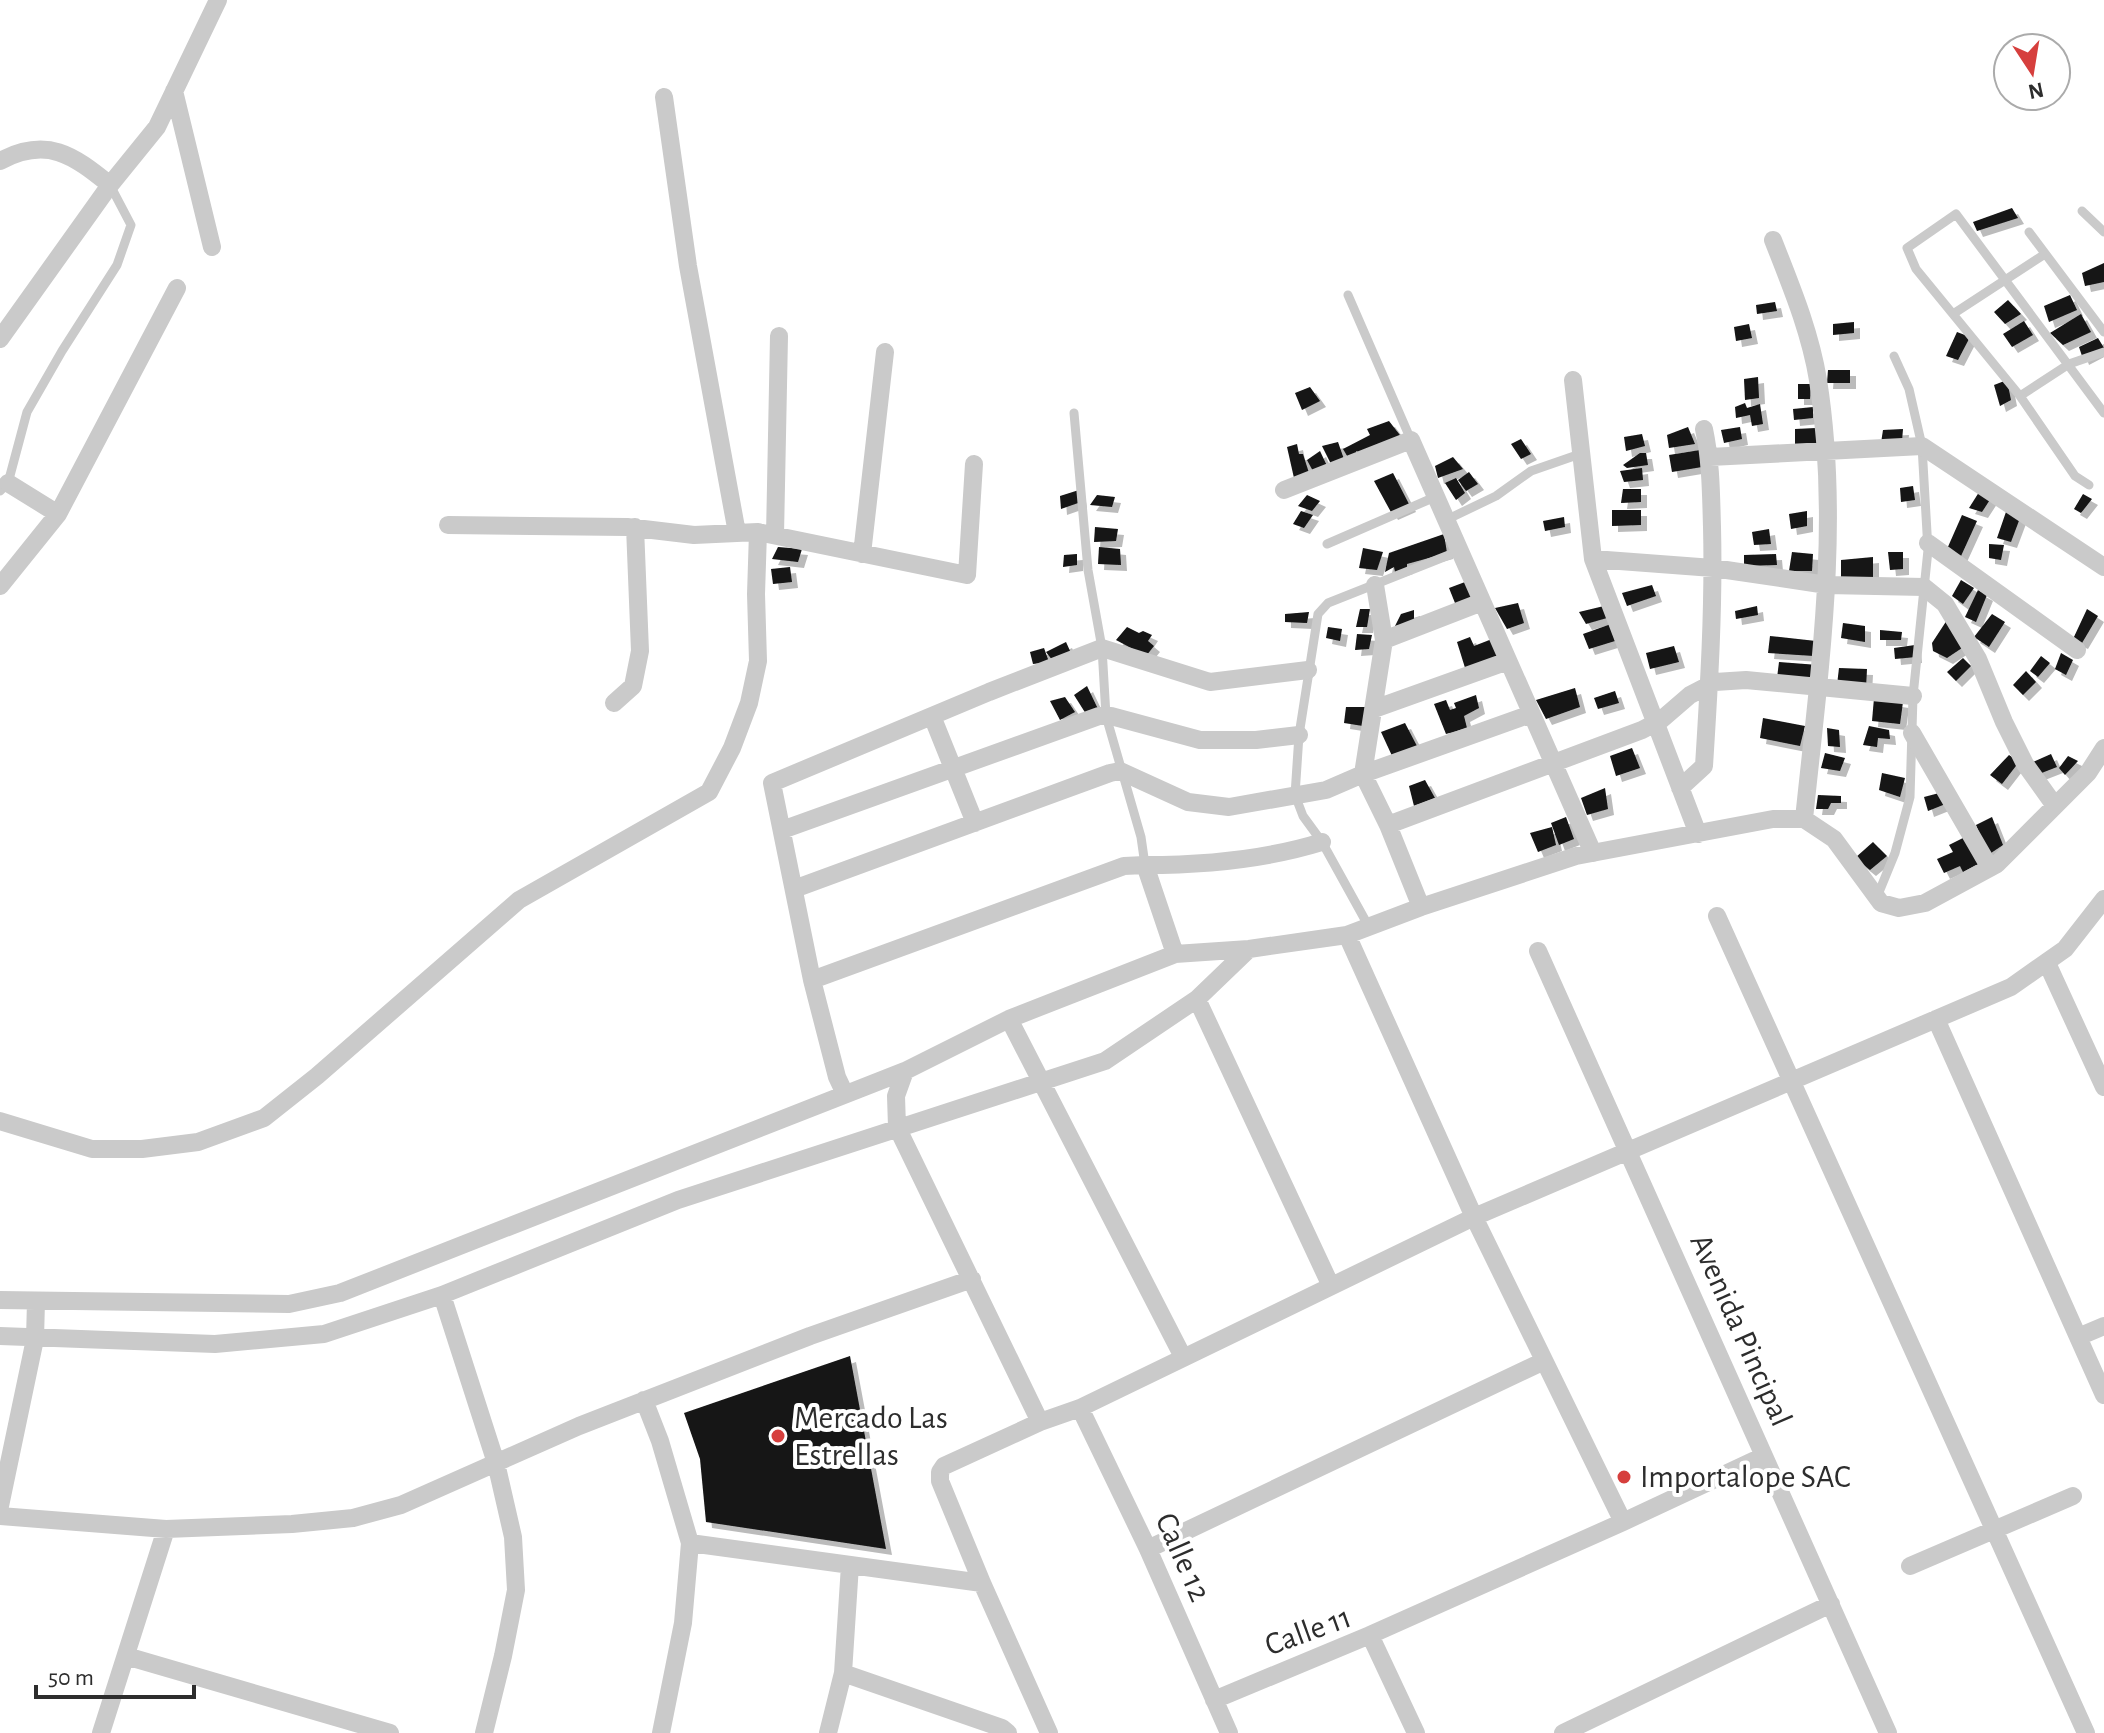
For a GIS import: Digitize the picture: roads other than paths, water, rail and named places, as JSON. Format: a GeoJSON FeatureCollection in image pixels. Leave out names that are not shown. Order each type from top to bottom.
{"type":"FeatureCollection","features":[{"type":"Feature","properties":{"kind":"street"},"geometry":{"type":"LineString","coordinates":[[0,339],[110,185],[157,127],[218,0]]}},
{"type":"Feature","properties":{"kind":"street"},"geometry":{"type":"LineString","coordinates":[[174,91],[212,247]]}},
{"type":"Feature","properties":{"kind":"street"},"geometry":{"type":"LineString","coordinates":[[664,97],[688,266],[737,533]]}},
{"type":"Feature","properties":{"kind":"street"},"geometry":{"type":"LineString","coordinates":[[0,161],[14,153],[50,149],[81,162],[110,185]]}},
{"type":"Feature","properties":{"kind":"street"},"geometry":{"type":"LineString","coordinates":[[1773,240],[1800,306],[1814,363],[1825,451],[1827,585],[1804,819]]}},
{"type":"Feature","properties":{"kind":"street"},"geometry":{"type":"LineString","coordinates":[[0,586],[58,514],[177,288]]}},
{"type":"Feature","properties":{"kind":"street"},"geometry":{"type":"LineString","coordinates":[[0,1121],[92,1149],[142,1149],[198,1142],[264,1118],[317,1076],[519,900],[709,792],[738,733],[749,703],[758,661],[756,594],[766,533],[779,336]]}},
{"type":"Feature","properties":{"kind":"street"},"geometry":{"type":"LineString","coordinates":[[862,554],[885,352]]}},
{"type":"Feature","properties":{"kind":"street"},"geometry":{"type":"LineString","coordinates":[[1573,380],[1593,559],[1698,834]]}},
{"type":"Feature","properties":{"kind":"street"},"geometry":{"type":"LineString","coordinates":[[1680,788],[1704,766],[1713,568],[1710,457],[1704,429]]}},
{"type":"Feature","properties":{"kind":"street"},"geometry":{"type":"LineString","coordinates":[[1284,490],[1411,440],[1593,853]]}},
{"type":"Feature","properties":{"kind":"street"},"geometry":{"type":"LineString","coordinates":[[1710,457],[1922,446],[2102,562]]}},
{"type":"Feature","properties":{"kind":"street"},"geometry":{"type":"LineString","coordinates":[[448,525],[635,527],[694,535],[766,533],[967,575],[974,464]]}},
{"type":"Feature","properties":{"kind":"street"},"geometry":{"type":"LineString","coordinates":[[4,487],[58,514]]}},
{"type":"Feature","properties":{"kind":"street"},"geometry":{"type":"LineString","coordinates":[[614,703],[633,686],[640,651],[635,527]]}},
{"type":"Feature","properties":{"kind":"street"},"geometry":{"type":"LineString","coordinates":[[1928,543],[2077,650]]}},
{"type":"Feature","properties":{"kind":"street"},"geometry":{"type":"LineString","coordinates":[[1593,559],[1713,568],[1827,585],[1924,587],[1945,604],[1978,659],[2025,764],[2055,806]]}},
{"type":"Feature","properties":{"kind":"street"},"geometry":{"type":"LineString","coordinates":[[1375,585],[1384,640],[1363,774],[1388,825],[1421,907]]}},
{"type":"Feature","properties":{"kind":"street"},"geometry":{"type":"LineString","coordinates":[[1384,640],[1482,602]]}},
{"type":"Feature","properties":{"kind":"street"},"geometry":{"type":"LineString","coordinates":[[845,1094],[837,1077],[812,980],[772,783],[1102,648],[1210,682],[1308,670]]}},
{"type":"Feature","properties":{"kind":"street"},"geometry":{"type":"LineString","coordinates":[[1374,709],[1508,661]]}},
{"type":"Feature","properties":{"kind":"street"},"geometry":{"type":"LineString","coordinates":[[1388,825],[1642,730],[1690,695],[1715,682],[1746,680],[1913,696]]}},
{"type":"Feature","properties":{"kind":"street"},"geometry":{"type":"LineString","coordinates":[[794,889],[1110,773],[1120,771],[1188,802],[1229,807],[1326,790],[1531,714]]}},
{"type":"Feature","properties":{"kind":"street"},"geometry":{"type":"LineString","coordinates":[[932,716],[975,823]]}},
{"type":"Feature","properties":{"kind":"street"},"geometry":{"type":"LineString","coordinates":[[782,830],[1099,716],[1200,740],[1256,740],[1299,735]]}},
{"type":"Feature","properties":{"kind":"street"},"geometry":{"type":"LineString","coordinates":[[1912,733],[1990,868]]}},
{"type":"Feature","properties":{"kind":"street"},"geometry":{"type":"LineString","coordinates":[[0,1300],[289,1304],[340,1293],[905,1071],[1009,1019],[1175,954],[1249,949],[1347,935],[1576,856],[1773,819],[1804,819],[1834,839],[1881,903],[1899,908],[1925,903],[1997,864],[2088,773],[2104,748]]}},
{"type":"Feature","properties":{"kind":"street"},"geometry":{"type":"LineString","coordinates":[[812,980],[1124,866],[1201,865],[1284,854],[1322,842]]}},
{"type":"Feature","properties":{"kind":"street"},"geometry":{"type":"LineString","coordinates":[[1145,865],[1175,954]]}},
{"type":"Feature","properties":{"kind":"street"},"geometry":{"type":"LineString","coordinates":[[1049,1733],[940,1481],[944,1466],[1040,1422],[1080,1408],[1330,1284],[1474,1217],[2011,987],[2065,949],[2104,899]]}},
{"type":"Feature","properties":{"kind":"street"},"geometry":{"type":"LineString","coordinates":[[1717,916],[2086,1733]]}},
{"type":"Feature","properties":{"kind":"street"},"geometry":{"type":"LineString","coordinates":[[1347,935],[1474,1217],[1623,1522]]}},
{"type":"Feature","properties":{"kind":"street"},"geometry":{"type":"LineString","coordinates":[[0,1336],[215,1344],[274,1341],[324,1334],[442,1295],[678,1200],[1105,1061],[1197,999],[1249,949]]}},
{"type":"Feature","properties":{"kind":"street","name":"Avenida Pincipal"},"geometry":{"type":"LineString","coordinates":[[1538,951],[1888,1733]]}},
{"type":"Feature","properties":{"kind":"street"},"geometry":{"type":"LineString","coordinates":[[2047,963],[2104,1087]]}},
{"type":"Feature","properties":{"kind":"street"},"geometry":{"type":"LineString","coordinates":[[1197,999],[1330,1284]]}},
{"type":"Feature","properties":{"kind":"street"},"geometry":{"type":"LineString","coordinates":[[1009,1019],[1183,1357]]}},
{"type":"Feature","properties":{"kind":"street"},"geometry":{"type":"LineString","coordinates":[[1936,1019],[2104,1395]]}},
{"type":"Feature","properties":{"kind":"street"},"geometry":{"type":"LineString","coordinates":[[905,1071],[896,1096],[897,1127],[1040,1422]]}},
{"type":"Feature","properties":{"kind":"street"},"geometry":{"type":"LineString","coordinates":[[0,1516],[166,1529],[292,1524],[353,1518],[401,1505],[644,1400],[810,1336],[972,1279]]}},
{"type":"Feature","properties":{"kind":"street"},"geometry":{"type":"LineString","coordinates":[[442,1295],[496,1463],[513,1537],[516,1590],[484,1733]]}},
{"type":"Feature","properties":{"kind":"street"},"geometry":{"type":"LineString","coordinates":[[0,1506],[35,1339],[36,1301]]}},
{"type":"Feature","properties":{"kind":"street"},"geometry":{"type":"LineString","coordinates":[[2078,1337],[2104,1326]]}},
{"type":"Feature","properties":{"kind":"street"},"geometry":{"type":"LineString","coordinates":[[1148,1549],[1544,1361]]}},
{"type":"Feature","properties":{"kind":"street"},"geometry":{"type":"LineString","coordinates":[[644,1400],[660,1441],[690,1543],[683,1623],[661,1733]]}},
{"type":"Feature","properties":{"kind":"street","name":"Calle 12"},"geometry":{"type":"LineString","coordinates":[[1080,1408],[1148,1549],[1229,1733]]}},
{"type":"Feature","properties":{"kind":"street"},"geometry":{"type":"LineString","coordinates":[[1370,1635],[1764,1456]]}},
{"type":"Feature","properties":{"kind":"street"},"geometry":{"type":"LineString","coordinates":[[1910,1566],[2073,1496]]}},
{"type":"Feature","properties":{"kind":"street"},"geometry":{"type":"LineString","coordinates":[[101,1733],[166,1529]]}},
{"type":"Feature","properties":{"kind":"street"},"geometry":{"type":"LineString","coordinates":[[690,1543],[982,1583]]}},
{"type":"Feature","properties":{"kind":"street"},"geometry":{"type":"LineString","coordinates":[[828,1733],[843,1673],[850,1565]]}},
{"type":"Feature","properties":{"kind":"street"},"geometry":{"type":"LineString","coordinates":[[1563,1733],[1831,1604]]}},
{"type":"Feature","properties":{"kind":"street","name":"Calle 11"},"geometry":{"type":"LineString","coordinates":[[1214,1700],[1370,1635],[1416,1733]]}},
{"type":"Feature","properties":{"kind":"street"},"geometry":{"type":"LineString","coordinates":[[126,1656],[390,1733]]}},
{"type":"Feature","properties":{"kind":"street"},"geometry":{"type":"LineString","coordinates":[[843,1673],[1004,1731]]}},
{"type":"Feature","properties":{"kind":"lane"},"geometry":{"type":"LineString","coordinates":[[4,487],[27,412],[117,265],[131,225],[110,185]]}},
{"type":"Feature","properties":{"kind":"lane"},"geometry":{"type":"LineString","coordinates":[[2082,211],[2104,232]]}},
{"type":"Feature","properties":{"kind":"lane"},"geometry":{"type":"LineString","coordinates":[[2089,485],[2075,476],[2020,396],[1916,269],[1907,248],[1956,214],[2104,413]]}},
{"type":"Feature","properties":{"kind":"lane"},"geometry":{"type":"LineString","coordinates":[[2029,232],[2104,332]]}},
{"type":"Feature","properties":{"kind":"lane"},"geometry":{"type":"LineString","coordinates":[[1953,314],[2045,254]]}},
{"type":"Feature","properties":{"kind":"lane"},"geometry":{"type":"LineString","coordinates":[[1348,295],[1411,440]]}},
{"type":"Feature","properties":{"kind":"lane"},"geometry":{"type":"LineString","coordinates":[[2020,396],[2069,364],[2104,352]]}},
{"type":"Feature","properties":{"kind":"lane"},"geometry":{"type":"LineString","coordinates":[[1877,897],[1895,853],[1910,797],[1913,696],[1928,543],[1922,446],[1909,389],[1894,356]]}},
{"type":"Feature","properties":{"kind":"lane"},"geometry":{"type":"LineString","coordinates":[[1074,413],[1088,570],[1102,648],[1106,716],[1141,837],[1145,865]]}},
{"type":"Feature","properties":{"kind":"lane"},"geometry":{"type":"LineString","coordinates":[[1446,520],[1496,496],[1531,471],[1580,454]]}},
{"type":"Feature","properties":{"kind":"lane"},"geometry":{"type":"LineString","coordinates":[[1327,544],[1435,497]]}},
{"type":"Feature","properties":{"kind":"lane"},"geometry":{"type":"LineString","coordinates":[[1369,927],[1322,842],[1303,816],[1295,795],[1299,735],[1318,614],[1328,603],[1459,551]]}},
{"type":"Feature","properties":{"kind":"place","name":"Mercado Las Estrellas"},"geometry":{"type":"Point","coordinates":[778,1436]}},
{"type":"Feature","properties":{"kind":"place","name":"Importalope SAC"},"geometry":{"type":"Point","coordinates":[1624,1477]}}]}
